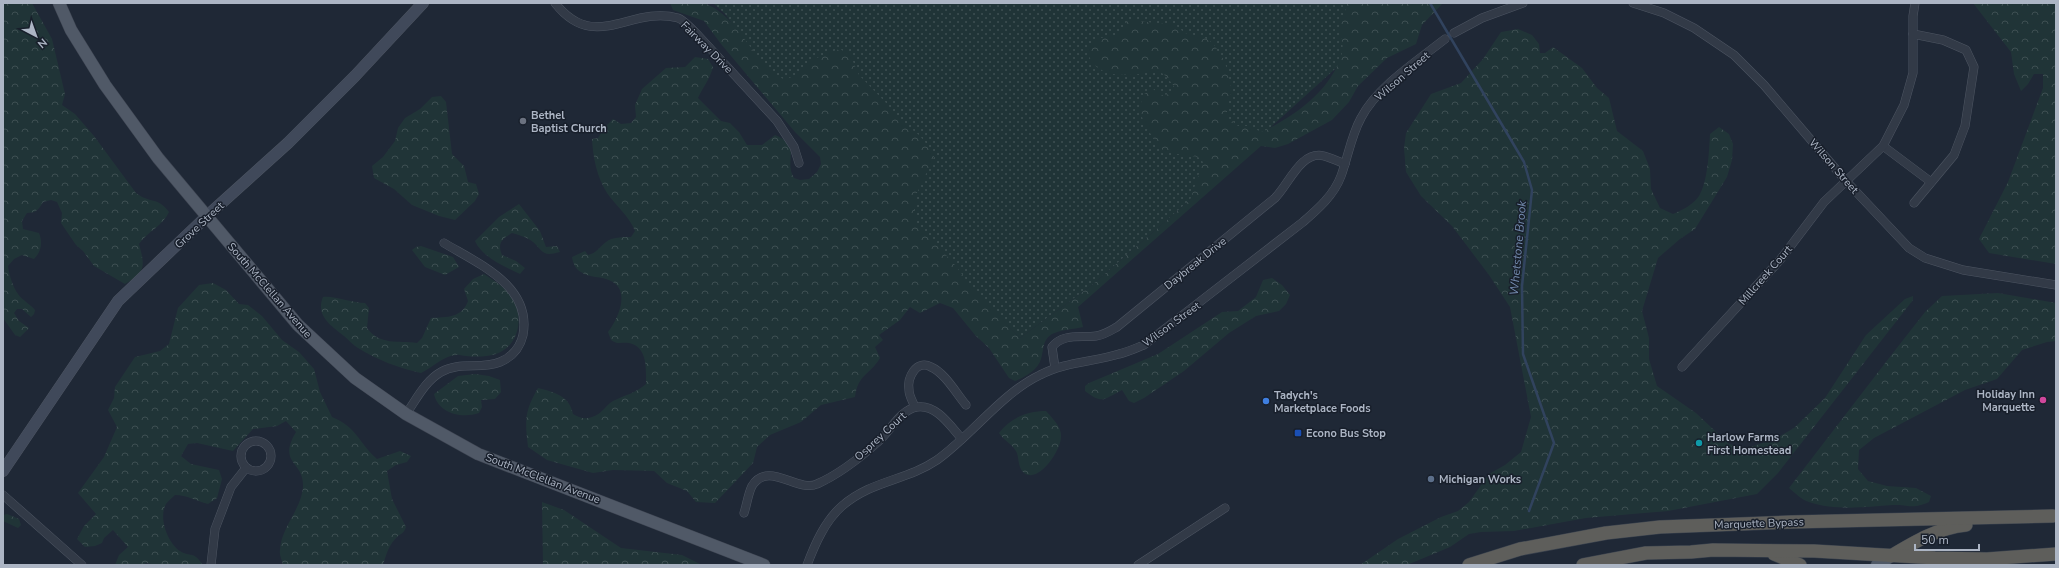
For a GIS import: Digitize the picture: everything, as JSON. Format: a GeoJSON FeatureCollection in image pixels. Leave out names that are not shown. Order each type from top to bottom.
{"type":"FeatureCollection","features":[{"type":"Feature","properties":{"kind":"highway"},"geometry":{"type":"LineString","coordinates":[[1891,556],[1934,532],[1951,527],[2054,516]]}},
{"type":"Feature","properties":{"kind":"highway","name":"Marquette Bypass"},"geometry":{"type":"LineString","coordinates":[[1469,565],[1520,549],[1606,533],[1660,527],[1791,522],[2054,516]]}},
{"type":"Feature","properties":{"kind":"highway"},"geometry":{"type":"LineString","coordinates":[[1583,565],[1646,553],[1713,550],[1814,551],[1891,556],[1932,561],[2056,554]]}},
{"type":"Feature","properties":{"kind":"highway"},"geometry":{"type":"LineString","coordinates":[[1764,551],[1800,565]]}},
{"type":"Feature","properties":{"kind":"main road","name":"South McClellan Avenue"},"geometry":{"type":"LineString","coordinates":[[58,3],[71,30],[105,85],[158,158],[298,325],[355,378],[406,414],[478,454],[764,565]]}},
{"type":"Feature","properties":{"kind":"main road","name":"Grove Street"},"geometry":{"type":"LineString","coordinates":[[3,471],[118,301],[207,216],[294,138],[356,76],[423,3]]}},
{"type":"Feature","properties":{"kind":"main road"},"geometry":{"type":"LineString","coordinates":[[1877,565],[1891,556]]}},
{"type":"Feature","properties":{"kind":"street","name":"Fairway Drive"},"geometry":{"type":"LineString","coordinates":[[555,3],[561,11],[579,24],[595,28],[654,16],[679,19],[695,32],[777,121],[794,147],[799,163]]}},
{"type":"Feature","properties":{"kind":"street"},"geometry":{"type":"LineString","coordinates":[[1454,32],[1511,4],[1523,3]]}},
{"type":"Feature","properties":{"kind":"street","name":"Wilson Street"},"geometry":{"type":"LineString","coordinates":[[1633,3],[1664,13],[1694,28],[1715,40],[1734,55],[1764,84],[1846,181],[1910,248],[1925,258],[1963,270],[2056,285]]}},
{"type":"Feature","properties":{"kind":"street"},"geometry":{"type":"LineString","coordinates":[[1915,3],[1913,73],[1906,98],[1883,146],[1931,182]]}},
{"type":"Feature","properties":{"kind":"street"},"geometry":{"type":"LineString","coordinates":[[1913,34],[1943,40],[1966,50],[1974,67],[1965,126],[1954,155],[1914,203]]}},
{"type":"Feature","properties":{"kind":"street","name":"Wilson Street"},"geometry":{"type":"LineString","coordinates":[[807,565],[828,521],[859,492],[881,483],[914,473],[936,460],[1018,389],[1040,374],[1055,368],[1119,355],[1144,345],[1321,207],[1334,189],[1345,164],[1355,130],[1368,106],[1380,93],[1444,40]]}},
{"type":"Feature","properties":{"kind":"street","name":"Millcreek Court"},"geometry":{"type":"LineString","coordinates":[[1682,367],[1780,260],[1824,202],[1883,146]]}},
{"type":"Feature","properties":{"kind":"street","name":"Daybreak Drive"},"geometry":{"type":"LineString","coordinates":[[1055,368],[1052,347],[1058,340],[1064,338],[1098,336],[1117,327],[1275,198],[1285,188],[1302,162],[1309,158],[1323,156],[1345,164]]}},
{"type":"Feature","properties":{"kind":"street"},"geometry":{"type":"LineString","coordinates":[[406,414],[434,376],[453,366],[487,366],[500,362],[516,351],[522,338],[525,325],[524,314],[519,300],[511,288],[501,279],[444,243]]}},
{"type":"Feature","properties":{"kind":"street"},"geometry":{"type":"LineString","coordinates":[[915,408],[909,392],[908,384],[915,369],[923,365],[930,366],[938,371],[966,405]]}},
{"type":"Feature","properties":{"kind":"street","name":"Osprey Court"},"geometry":{"type":"LineString","coordinates":[[744,512],[752,486],[759,480],[767,476],[777,477],[807,486],[816,485],[846,468],[878,441],[897,420],[909,410],[918,406],[937,412],[962,439]]}},
{"type":"Feature","properties":{"kind":"street"},"geometry":{"type":"LineString","coordinates":[[211,565],[215,529],[231,487],[246,468]]}},
{"type":"Feature","properties":{"kind":"street"},"geometry":{"type":"LineString","coordinates":[[3,495],[82,565]]}},
{"type":"Feature","properties":{"kind":"street"},"geometry":{"type":"LineString","coordinates":[[1138,565],[1225,508]]}},
{"type":"Feature","properties":{"kind":"green space"},"geometry":{"type":"Polygon","coordinates":[[[700,2],[717,10],[737,29],[763,63],[785,80],[821,56],[840,49],[850,55],[859,75],[888,105],[897,118],[919,135],[930,148],[934,157],[917,193],[914,209],[916,222],[955,265],[973,289],[1020,338],[1092,285],[1190,200],[1203,162],[1198,157],[1164,152],[1145,124],[1141,110],[1141,102],[1144,94],[1153,89],[1162,95],[1172,94],[1175,88],[1166,77],[1158,71],[1127,75],[1108,73],[1097,67],[1089,57],[1090,46],[1094,42],[1105,37],[1118,37],[1128,20],[1175,25],[1185,33],[1203,37],[1213,43],[1225,62],[1232,91],[1227,105],[1227,117],[1238,126],[1248,126],[1262,132],[1299,110],[1321,90],[1330,79],[1337,67],[1343,49],[1339,26],[1347,3],[1443,3],[1422,25],[1416,44],[1387,58],[1358,86],[1349,102],[1332,120],[1288,144],[1275,148],[1261,146],[1078,307],[1083,327],[1059,332],[1049,336],[1046,339],[1039,363],[1031,373],[1015,381],[1009,378],[989,348],[975,335],[953,308],[940,303],[920,313],[910,307],[900,320],[879,335],[883,340],[875,347],[880,358],[862,379],[855,397],[821,405],[801,422],[770,435],[757,447],[753,463],[715,503],[696,502],[687,491],[667,483],[654,471],[613,470],[593,473],[547,460],[528,447],[527,438],[526,423],[528,410],[533,396],[538,388],[555,393],[565,399],[569,403],[573,414],[581,418],[589,418],[597,415],[612,402],[634,392],[646,384],[645,359],[640,349],[629,343],[613,342],[608,332],[619,313],[621,305],[620,291],[617,286],[607,279],[584,274],[579,271],[575,266],[572,257],[585,251],[588,255],[596,252],[608,240],[631,237],[635,231],[604,187],[596,167],[592,139],[598,138],[605,127],[613,119],[621,124],[631,123],[636,117],[635,105],[642,89],[666,68],[685,67],[695,57],[708,59],[713,67],[712,71],[698,98],[721,121],[730,123],[739,132],[747,145],[762,145],[775,135],[783,139],[788,144],[790,149],[790,165],[794,178],[800,180],[809,179],[817,172],[821,164],[820,157],[795,132],[721,44],[704,21],[673,10],[670,3],[700,2]]]}},
{"type":"Feature","properties":{"kind":"green space"},"geometry":{"type":"Polygon","coordinates":[[[3,3],[32,3],[52,39],[65,94],[62,105],[75,114],[94,136],[136,193],[161,204],[169,212],[163,221],[139,244],[143,263],[142,268],[137,276],[125,284],[94,266],[83,251],[76,245],[61,223],[62,213],[57,202],[51,200],[43,202],[36,210],[27,213],[22,221],[23,229],[39,233],[41,240],[40,250],[34,259],[22,255],[14,259],[8,266],[16,291],[35,310],[31,317],[22,309],[17,309],[14,313],[19,321],[29,328],[20,337],[15,335],[3,318],[3,3]]]}},
{"type":"Feature","properties":{"kind":"green space"},"geometry":{"type":"Polygon","coordinates":[[[713,3],[1365,3],[1377,31],[1190,200],[1092,285],[1020,338],[795,110],[725,14],[713,3]]]}},
{"type":"Feature","properties":{"kind":"green space"},"geometry":{"type":"Polygon","coordinates":[[[1973,3],[2056,3],[2056,264],[1989,253],[1979,239],[2008,182],[2043,88],[2043,74],[2034,74],[2028,84],[2021,91],[2014,74],[2011,52],[1973,3]]]}},
{"type":"Feature","properties":{"kind":"green space"},"geometry":{"type":"Polygon","coordinates":[[[1518,29],[1532,35],[1539,44],[1540,53],[1545,53],[1553,47],[1582,68],[1597,88],[1609,98],[1617,131],[1643,151],[1650,169],[1651,189],[1660,208],[1673,214],[1687,207],[1697,199],[1702,190],[1706,175],[1710,134],[1719,127],[1729,134],[1733,144],[1732,160],[1727,177],[1695,229],[1680,239],[1658,258],[1642,311],[1649,338],[1649,359],[1657,386],[1696,413],[1729,444],[1747,448],[1775,439],[1794,428],[1825,398],[1866,335],[1905,299],[1913,296],[1913,300],[1778,473],[1757,494],[1668,511],[1586,518],[1514,531],[1469,534],[1450,547],[1407,565],[1360,565],[1398,539],[1441,517],[1458,511],[1469,502],[1489,474],[1505,465],[1521,452],[1531,417],[1510,307],[1489,275],[1452,226],[1421,196],[1406,172],[1404,148],[1406,133],[1431,94],[1461,83],[1483,59],[1501,32],[1518,29]]]}},
{"type":"Feature","properties":{"kind":"green space"},"geometry":{"type":"Polygon","coordinates":[[[441,96],[446,102],[452,154],[464,166],[468,182],[476,184],[479,194],[475,201],[455,220],[439,216],[412,205],[394,189],[374,178],[372,166],[383,157],[395,141],[398,128],[405,118],[420,109],[432,97],[441,96]]]}},
{"type":"Feature","properties":{"kind":"green space"},"geometry":{"type":"Polygon","coordinates":[[[519,204],[540,231],[546,247],[557,246],[560,252],[546,254],[531,240],[512,233],[501,242],[500,247],[502,255],[516,261],[525,268],[520,274],[488,257],[478,247],[475,241],[499,217],[519,204]]]}},
{"type":"Feature","properties":{"kind":"green space"},"geometry":{"type":"Polygon","coordinates":[[[421,246],[453,257],[459,267],[445,275],[425,267],[412,250],[421,246]]]}},
{"type":"Feature","properties":{"kind":"green space"},"geometry":{"type":"Polygon","coordinates":[[[484,274],[508,292],[517,308],[519,317],[518,326],[516,335],[511,343],[505,349],[492,355],[477,357],[458,355],[451,356],[421,373],[388,363],[358,348],[326,320],[321,310],[323,297],[332,297],[365,303],[369,308],[367,328],[372,334],[384,340],[417,343],[422,338],[431,318],[453,316],[462,311],[468,301],[464,289],[473,279],[484,274]]]}},
{"type":"Feature","properties":{"kind":"green space"},"geometry":{"type":"Polygon","coordinates":[[[1272,278],[1282,285],[1290,295],[1286,304],[1279,311],[1256,316],[1229,333],[1184,371],[1144,398],[1134,403],[1129,401],[1122,390],[1107,398],[1100,399],[1085,391],[1085,386],[1089,383],[1158,354],[1222,312],[1238,311],[1256,297],[1263,280],[1272,278]]]}},
{"type":"Feature","properties":{"kind":"green space"},"geometry":{"type":"Polygon","coordinates":[[[213,283],[226,290],[239,304],[248,305],[262,316],[282,340],[299,352],[314,369],[320,392],[332,417],[347,425],[377,459],[400,451],[411,456],[407,462],[396,465],[387,471],[392,499],[406,527],[404,532],[395,539],[390,546],[383,565],[283,565],[280,554],[281,542],[287,526],[296,510],[302,494],[303,486],[300,472],[290,457],[289,450],[296,432],[286,421],[277,426],[253,429],[233,451],[197,443],[188,444],[181,456],[191,464],[219,470],[222,479],[217,498],[208,504],[188,497],[175,495],[166,504],[164,510],[164,523],[168,536],[172,542],[180,551],[197,557],[203,565],[157,565],[146,563],[143,565],[115,565],[119,555],[128,547],[113,530],[104,538],[102,543],[95,546],[85,547],[77,539],[84,526],[96,514],[78,493],[104,457],[117,427],[108,410],[114,398],[115,387],[135,357],[160,351],[169,344],[178,308],[199,285],[213,283]]]}},
{"type":"Feature","properties":{"kind":"green space"},"geometry":{"type":"Polygon","coordinates":[[[1998,293],[2056,303],[2056,341],[2047,342],[2022,350],[1997,379],[1965,390],[1874,438],[1859,450],[1858,469],[1868,481],[1887,486],[1916,488],[1931,496],[1929,502],[1918,506],[1899,505],[1851,508],[1830,507],[1806,501],[1789,488],[1925,312],[1942,296],[1998,293]]]}},
{"type":"Feature","properties":{"kind":"green space"},"geometry":{"type":"Polygon","coordinates":[[[475,374],[489,376],[500,380],[501,392],[495,399],[481,400],[482,407],[479,413],[472,415],[458,415],[445,410],[436,401],[434,394],[458,376],[475,374]]]}},
{"type":"Feature","properties":{"kind":"green space"},"geometry":{"type":"Polygon","coordinates":[[[1046,411],[1060,430],[1060,443],[1048,464],[1036,474],[1030,475],[1022,471],[1017,453],[999,433],[1009,423],[1020,416],[1032,412],[1046,411]]]}},
{"type":"Feature","properties":{"kind":"green space"},"geometry":{"type":"Polygon","coordinates":[[[542,502],[564,510],[621,548],[682,555],[702,565],[543,565],[542,502]]]}},
{"type":"Feature","properties":{"kind":"green space"},"geometry":{"type":"Polygon","coordinates":[[[7,514],[19,519],[21,525],[18,528],[3,521],[3,515],[7,514]]]}},
{"type":"Feature","properties":{"kind":"waterway","name":"Whetstone Brook"},"geometry":{"type":"LineString","coordinates":[[1430,3],[1524,162],[1532,190],[1522,286],[1523,354],[1554,443],[1529,511]]}},
{"type":"Feature","properties":{"kind":"place","name":"Bethel Baptist Church"},"geometry":{"type":"Point","coordinates":[523,121]}},
{"type":"Feature","properties":{"kind":"place","name":"Holiday Inn Marquette"},"geometry":{"type":"Point","coordinates":[2043,400]}},
{"type":"Feature","properties":{"kind":"place","name":"Tadych's Marketplace Foods"},"geometry":{"type":"Point","coordinates":[1266,401]}},
{"type":"Feature","properties":{"kind":"place","name":"Econo Bus Stop"},"geometry":{"type":"Point","coordinates":[1298,433]}},
{"type":"Feature","properties":{"kind":"place","name":"Harlow Farms First Homestead"},"geometry":{"type":"Point","coordinates":[1699,443]}},
{"type":"Feature","properties":{"kind":"place","name":"Michigan Works"},"geometry":{"type":"Point","coordinates":[1431,479]}}]}
